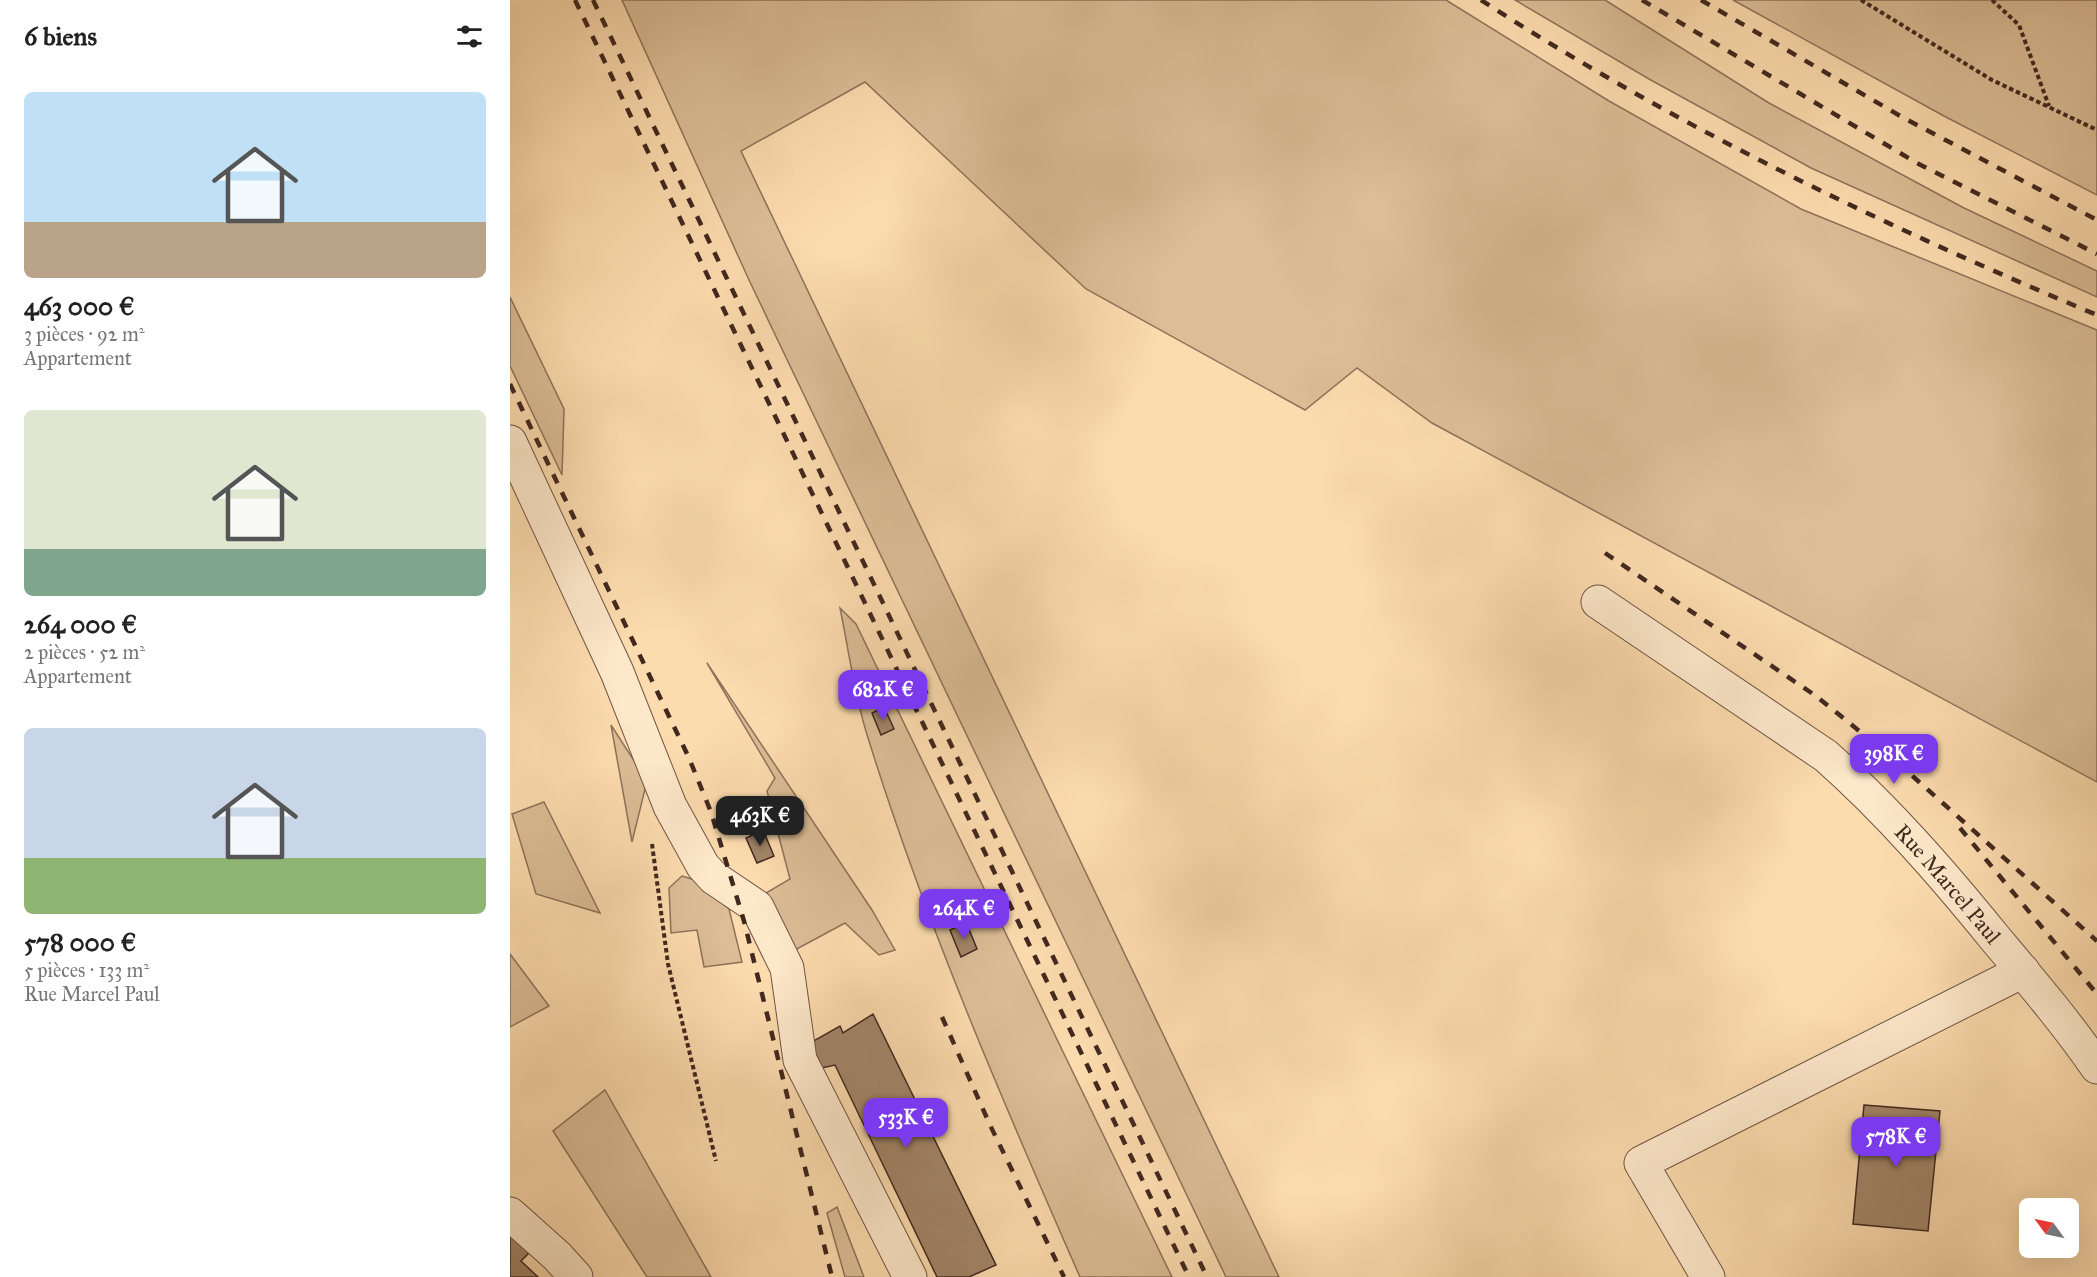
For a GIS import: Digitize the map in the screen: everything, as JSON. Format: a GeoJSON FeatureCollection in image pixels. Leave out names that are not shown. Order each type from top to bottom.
{"type":"FeatureCollection","features":[{"type":"Feature","properties":{"kind":"street"},"geometry":{"type":"LineString","coordinates":[[510,442],[617,672],[670,806],[703,866],[714,878],[758,907],[787,968],[800,1060],[910,1277]]}},
{"type":"Feature","properties":{"kind":"street","name":"Rue Marcel Paul"},"geometry":{"type":"LineString","coordinates":[[1598,602],[1839,767],[1920,849],[2023,971],[2097,1067]]}},
{"type":"Feature","properties":{"kind":"street"},"geometry":{"type":"LineString","coordinates":[[1708,1277],[1641,1163],[2023,971]]}},
{"type":"Feature","properties":{"kind":"street"},"geometry":{"type":"LineString","coordinates":[[510,1214],[557,1256],[576,1277]]}},
{"type":"Feature","properties":{"kind":"path"},"geometry":{"type":"LineString","coordinates":[[1861,0],[1992,80],[2097,130]]}},
{"type":"Feature","properties":{"kind":"path"},"geometry":{"type":"LineString","coordinates":[[1992,0],[2019,25],[2049,107]]}},
{"type":"Feature","properties":{"kind":"path"},"geometry":{"type":"LineString","coordinates":[[652,835],[668,964],[716,1161]]}},
{"type":"Feature","properties":{"kind":"shaded area"},"geometry":{"type":"Polygon","coordinates":[[[622,0],[1446,0],[1609,101],[1801,209],[2097,330],[2097,782],[1432,423],[1357,368],[1305,410],[1086,289],[865,82],[741,151],[1279,1277],[1226,1277],[749,280],[622,0]]]}},
{"type":"Feature","properties":{"kind":"shaded area"},"geometry":{"type":"Polygon","coordinates":[[[1515,0],[1605,0],[1769,103],[1964,208],[2097,271],[2097,297],[1811,168],[1649,79],[1515,0]]]}},
{"type":"Feature","properties":{"kind":"shaded area"},"geometry":{"type":"Polygon","coordinates":[[[1733,0],[2097,0],[2097,195],[1944,116],[1733,0]]]}},
{"type":"Feature","properties":{"kind":"shaded area"},"geometry":{"type":"Polygon","coordinates":[[[510,297],[564,409],[562,475],[510,366],[510,297]]]}},
{"type":"Feature","properties":{"kind":"shaded area"},"geometry":{"type":"Polygon","coordinates":[[[840,608],[856,624],[1172,1277],[1080,1277],[994,1079],[915,877],[864,725],[840,608]]]}},
{"type":"Feature","properties":{"kind":"shaded area"},"geometry":{"type":"Polygon","coordinates":[[[707,663],[872,910],[895,950],[879,955],[845,923],[795,950],[766,893],[790,879],[767,791],[775,778],[707,663]]]}},
{"type":"Feature","properties":{"kind":"shaded area"},"geometry":{"type":"Polygon","coordinates":[[[611,725],[647,781],[632,842],[611,725]]]}},
{"type":"Feature","properties":{"kind":"shaded area"},"geometry":{"type":"Polygon","coordinates":[[[544,802],[600,913],[536,894],[512,814],[544,802]]]}},
{"type":"Feature","properties":{"kind":"shaded area"},"geometry":{"type":"Polygon","coordinates":[[[682,876],[695,880],[729,909],[742,962],[704,967],[697,930],[671,933],[669,888],[682,876]]]}},
{"type":"Feature","properties":{"kind":"shaded area"},"geometry":{"type":"Polygon","coordinates":[[[510,954],[549,1006],[510,1027],[510,954]]]}},
{"type":"Feature","properties":{"kind":"shaded area"},"geometry":{"type":"Polygon","coordinates":[[[605,1090],[711,1277],[647,1277],[553,1131],[605,1090]]]}},
{"type":"Feature","properties":{"kind":"shaded area"},"geometry":{"type":"Polygon","coordinates":[[[837,1207],[864,1277],[845,1277],[827,1213],[837,1207]]]}},
{"type":"Feature","properties":{"kind":"building"},"geometry":{"type":"Polygon","coordinates":[[[884,707],[894,729],[881,735],[872,713],[884,707]]]}},
{"type":"Feature","properties":{"kind":"building"},"geometry":{"type":"Polygon","coordinates":[[[763,830],[774,856],[757,863],[746,838],[763,830]]]}},
{"type":"Feature","properties":{"kind":"building"},"geometry":{"type":"Polygon","coordinates":[[[966,922],[977,949],[961,957],[950,930],[966,922]]]}},
{"type":"Feature","properties":{"kind":"building"},"geometry":{"type":"Polygon","coordinates":[[[873,1014],[996,1265],[969,1277],[937,1277],[835,1065],[822,1068],[810,1043],[840,1026],[843,1033],[873,1014]]]}},
{"type":"Feature","properties":{"kind":"building"},"geometry":{"type":"Polygon","coordinates":[[[1864,1105],[1940,1111],[1928,1231],[1853,1224],[1864,1105]]]}},
{"type":"Feature","properties":{"kind":"building"},"geometry":{"type":"Polygon","coordinates":[[[510,1224],[535,1247],[521,1261],[538,1277],[510,1277],[510,1224]]]}},
{"type":"Feature","properties":{"kind":"railway"},"geometry":{"type":"LineString","coordinates":[[575,0],[1189,1277]]}},
{"type":"Feature","properties":{"kind":"railway"},"geometry":{"type":"LineString","coordinates":[[593,0],[1207,1277]]}},
{"type":"Feature","properties":{"kind":"railway"},"geometry":{"type":"LineString","coordinates":[[1481,0],[1554,46],[1705,132],[1938,246],[2097,315]]}},
{"type":"Feature","properties":{"kind":"railway"},"geometry":{"type":"LineString","coordinates":[[1642,0],[1917,163],[2097,254]]}},
{"type":"Feature","properties":{"kind":"railway"},"geometry":{"type":"LineString","coordinates":[[1701,0],[1902,117],[2097,220]]}},
{"type":"Feature","properties":{"kind":"railway"},"geometry":{"type":"LineString","coordinates":[[510,384],[689,758],[711,812],[744,921],[832,1277]]}},
{"type":"Feature","properties":{"kind":"railway"},"geometry":{"type":"LineString","coordinates":[[1605,553],[1816,696],[1889,755],[2097,941]]}},
{"type":"Feature","properties":{"kind":"railway"},"geometry":{"type":"LineString","coordinates":[[1960,828],[2097,994]]}},
{"type":"Feature","properties":{"kind":"railway"},"geometry":{"type":"LineString","coordinates":[[942,1017],[990,1125],[1064,1277]]}}]}
